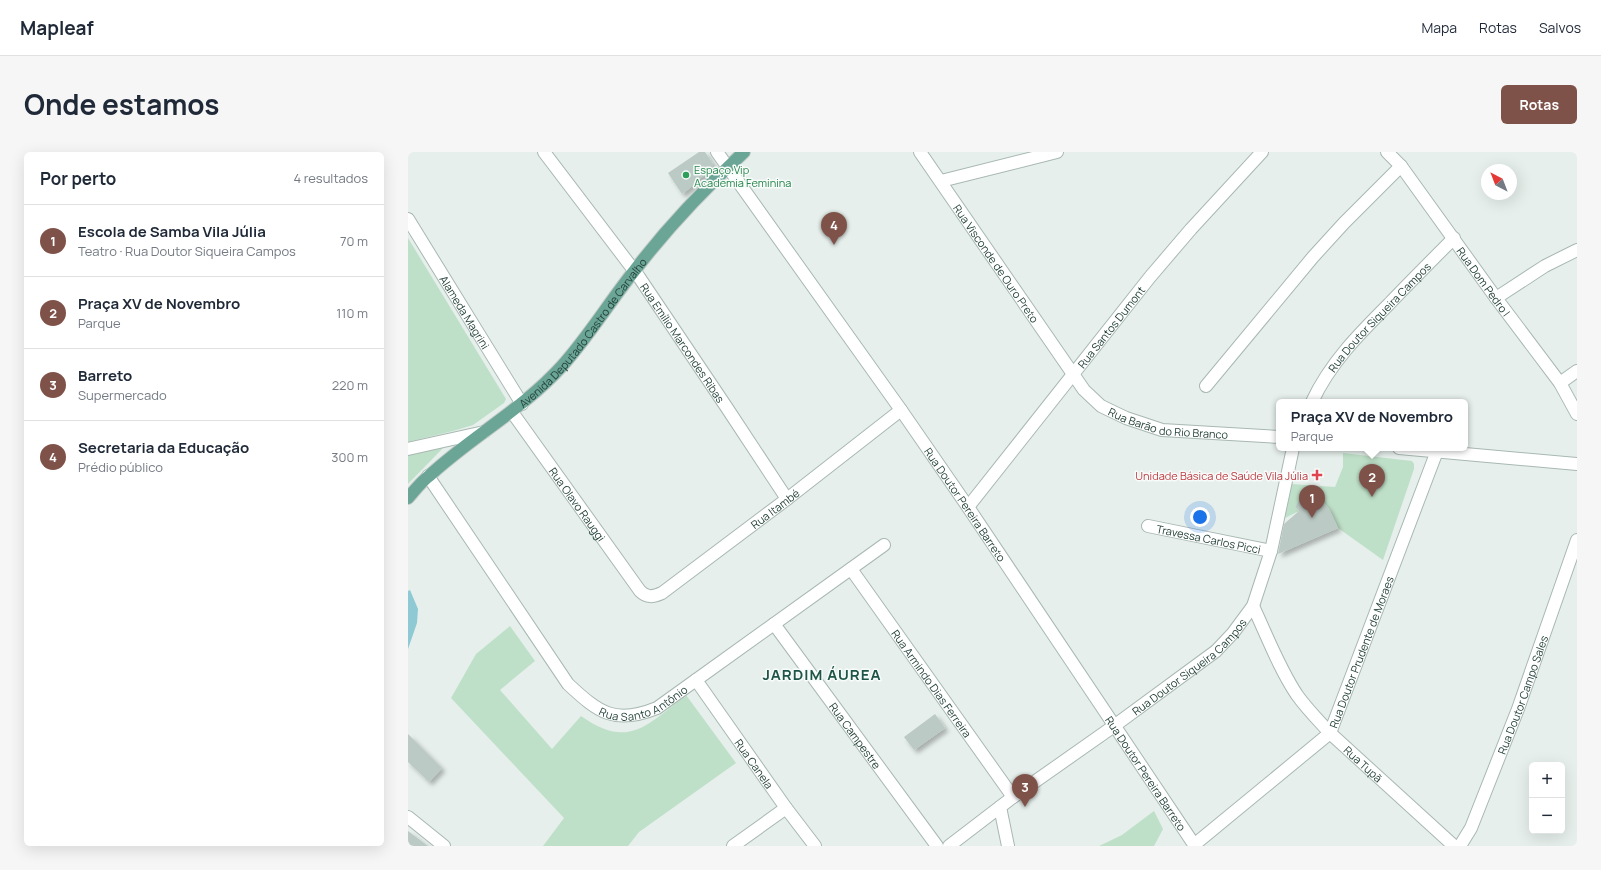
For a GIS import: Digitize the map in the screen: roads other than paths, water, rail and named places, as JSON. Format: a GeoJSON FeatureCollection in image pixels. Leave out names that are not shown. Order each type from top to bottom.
{"type":"FeatureCollection","features":[{"type":"Feature","properties":{"kind":"main road","name":"Avenida Deputado Castro de Carvalho"},"geometry":{"type":"LineString","coordinates":[[408,498],[428,476],[465,441],[484,432],[512,412],[546,383],[587,336],[634,270],[659,240],[727,167],[744,152]]}},
{"type":"Feature","properties":{"kind":"street","name":"Rua Emílio Marcondes Ribas"},"geometry":{"type":"LineString","coordinates":[[544,152],[634,270],[728,408],[787,500]]}},
{"type":"Feature","properties":{"kind":"street","name":"Rua Doutor Pereira Barreto"},"geometry":{"type":"LineString","coordinates":[[717,152],[901,410],[968,507],[1195,846]]}},
{"type":"Feature","properties":{"kind":"street","name":"Rua Visconde de Ouro Preto"},"geometry":{"type":"LineString","coordinates":[[920,152],[1073,375]]}},
{"type":"Feature","properties":{"kind":"street"},"geometry":{"type":"LineString","coordinates":[[941,181],[1057,152]]}},
{"type":"Feature","properties":{"kind":"street","name":"Rua Santos Dumont"},"geometry":{"type":"LineString","coordinates":[[968,507],[1150,277],[1191,229],[1262,152]]}},
{"type":"Feature","properties":{"kind":"street","name":"Rua Dom Pedro I"},"geometry":{"type":"LineString","coordinates":[[1387,152],[1401,166],[1496,298],[1560,383],[1577,414]]}},
{"type":"Feature","properties":{"kind":"street"},"geometry":{"type":"LineString","coordinates":[[1206,386],[1313,257],[1344,223],[1401,166]]}},
{"type":"Feature","properties":{"kind":"street","name":"Alameda Magrini"},"geometry":{"type":"LineString","coordinates":[[408,219],[522,404]]}},
{"type":"Feature","properties":{"kind":"street","name":"Rua Doutor Siqueira Campos"},"geometry":{"type":"LineString","coordinates":[[1313,399],[1320,385],[1334,363],[1356,337],[1454,238]]}},
{"type":"Feature","properties":{"kind":"street"},"geometry":{"type":"LineString","coordinates":[[1496,298],[1545,266],[1577,250]]}},
{"type":"Feature","properties":{"kind":"street"},"geometry":{"type":"LineString","coordinates":[[1560,383],[1577,370]]}},
{"type":"Feature","properties":{"kind":"street","name":"Rua Barão do Rio Branco"},"geometry":{"type":"LineString","coordinates":[[1073,375],[1084,390],[1101,406],[1126,418],[1162,430],[1276,438]]}},
{"type":"Feature","properties":{"kind":"street","name":"Rua Itambé"},"geometry":{"type":"LineString","coordinates":[[644,595],[655,596],[662,593],[787,500],[901,410]]}},
{"type":"Feature","properties":{"kind":"street","name":"Rua Olavo Rauggi"},"geometry":{"type":"LineString","coordinates":[[512,412],[644,595]]}},
{"type":"Feature","properties":{"kind":"street"},"geometry":{"type":"LineString","coordinates":[[408,449],[465,441]]}},
{"type":"Feature","properties":{"kind":"street","name":"Rua Doutor Siqueira Campos"},"geometry":{"type":"LineString","coordinates":[[949,846],[1013,797],[1114,726],[1216,651],[1233,633],[1253,606],[1271,551],[1292,451]]}},
{"type":"Feature","properties":{"kind":"street"},"geometry":{"type":"LineString","coordinates":[[1436,451],[1577,464]]}},
{"type":"Feature","properties":{"kind":"street","name":"Rua Doutor Prudente de Moraes"},"geometry":{"type":"LineString","coordinates":[[1195,846],[1330,733],[1436,451]]}},
{"type":"Feature","properties":{"kind":"street","name":"Rua Santo Antônio"},"geometry":{"type":"LineString","coordinates":[[428,476],[568,684],[586,701],[605,713],[621,717],[641,714],[657,708],[884,545]]}},
{"type":"Feature","properties":{"kind":"street","name":"Travessa Carlos Picci"},"geometry":{"type":"LineString","coordinates":[[1148,526],[1271,551]]}},
{"type":"Feature","properties":{"kind":"street","name":"Rua Doutor Campo Sales"},"geometry":{"type":"LineString","coordinates":[[1460,846],[1471,828],[1518,709],[1577,540]]}},
{"type":"Feature","properties":{"kind":"street","name":"Rua Armindo Dias Ferreira"},"geometry":{"type":"LineString","coordinates":[[851,569],[1013,797]]}},
{"type":"Feature","properties":{"kind":"street","name":"Rua Tupã"},"geometry":{"type":"LineString","coordinates":[[1253,606],[1286,678],[1298,696],[1330,733],[1454,846]]}},
{"type":"Feature","properties":{"kind":"street","name":"Rua Campestre"},"geometry":{"type":"LineString","coordinates":[[774,624],[936,846]]}},
{"type":"Feature","properties":{"kind":"street","name":"Rua Canela"},"geometry":{"type":"LineString","coordinates":[[696,680],[786,808],[815,846]]}},
{"type":"Feature","properties":{"kind":"street"},"geometry":{"type":"LineString","coordinates":[[1000,807],[1008,846]]}},
{"type":"Feature","properties":{"kind":"street"},"geometry":{"type":"LineString","coordinates":[[733,846],[786,808]]}},
{"type":"Feature","properties":{"kind":"street"},"geometry":{"type":"LineString","coordinates":[[408,817],[444,846]]}},
{"type":"Feature","properties":{"kind":"water"},"geometry":{"type":"Polygon","coordinates":[[[410,590],[418,609],[417,623],[408,649],[408,591],[410,590]]]}},
{"type":"Feature","properties":{"kind":"place","name":"Espaço.Vip Academia Feminina"},"geometry":{"type":"Point","coordinates":[686,175]}},
{"type":"Feature","properties":{"kind":"place","name":"Secretaria da Educação"},"geometry":{"type":"Point","coordinates":[834,245]}},
{"type":"Feature","properties":{"kind":"place","name":"Unidade Básica de Saúde Vila Júlia"},"geometry":{"type":"Point","coordinates":[1317,475]}},
{"type":"Feature","properties":{"kind":"place","name":"Praça XV de Novembro"},"geometry":{"type":"Point","coordinates":[1372,497]}},
{"type":"Feature","properties":{"kind":"place","name":"Escola de Samba Vila Júlia"},"geometry":{"type":"Point","coordinates":[1312,518]}},
{"type":"Feature","properties":{"kind":"place","name":"Barreto"},"geometry":{"type":"Point","coordinates":[1025,807]}},
{"type":"Feature","properties":{"kind":"district","name":"JARDIM ÁUREA"},"geometry":{"type":"Point","coordinates":[822,674]}}]}
